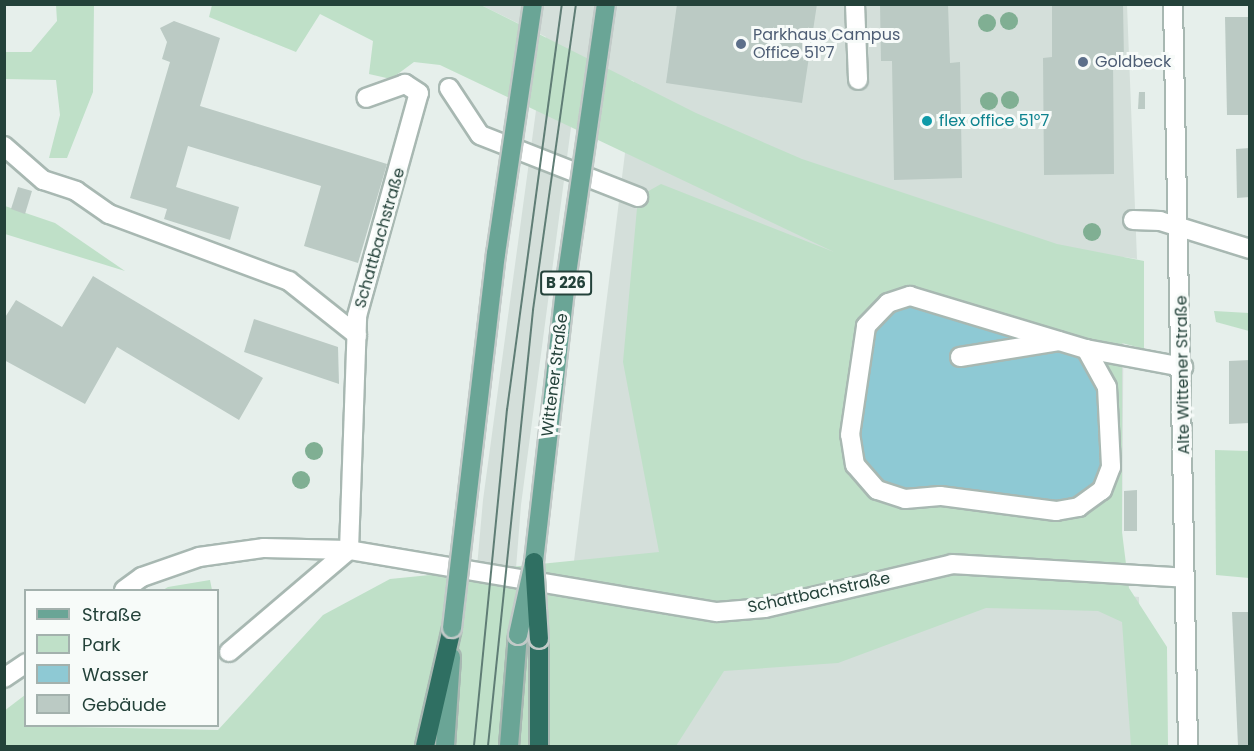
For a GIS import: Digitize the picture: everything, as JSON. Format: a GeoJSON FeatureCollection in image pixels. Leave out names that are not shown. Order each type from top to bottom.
{"type":"FeatureCollection","features":[{"type":"Feature","properties":{"kind":"highway"},"geometry":{"type":"LineString","coordinates":[[534,562],[539,639],[538,747]]}},
{"type":"Feature","properties":{"kind":"highway"},"geometry":{"type":"LineString","coordinates":[[425,747],[453,628]]}},
{"type":"Feature","properties":{"kind":"main road"},"geometry":{"type":"LineString","coordinates":[[445,747],[453,628],[495,254],[533,4]]}},
{"type":"Feature","properties":{"kind":"main road","name":"Wittener Straße"},"geometry":{"type":"LineString","coordinates":[[509,747],[518,635],[534,562],[566,281],[606,4]]}},
{"type":"Feature","properties":{"kind":"street"},"geometry":{"type":"LineString","coordinates":[[855,4],[858,80]]}},
{"type":"Feature","properties":{"kind":"street","name":"Alte Wittener Straße"},"geometry":{"type":"LineString","coordinates":[[1173,4],[1181,228],[1188,747]]}},
{"type":"Feature","properties":{"kind":"street","name":"Schattbachstraße"},"geometry":{"type":"LineString","coordinates":[[350,550],[357,316],[419,93],[405,84],[366,98]]}},
{"type":"Feature","properties":{"kind":"street"},"geometry":{"type":"LineString","coordinates":[[449,88],[480,135],[638,197]]}},
{"type":"Feature","properties":{"kind":"street"},"geometry":{"type":"LineString","coordinates":[[4,147],[43,180],[76,191],[109,214],[289,281],[357,335]]}},
{"type":"Feature","properties":{"kind":"street"},"geometry":{"type":"LineString","coordinates":[[1133,220],[1181,228],[1250,249]]}},
{"type":"Feature","properties":{"kind":"street"},"geometry":{"type":"LineString","coordinates":[[1086,349],[1107,387],[1111,467],[1102,490],[1079,507],[1056,511],[940,495],[905,499],[877,490],[855,465],[850,435],[866,326],[888,303],[910,296],[1064,340],[1086,349],[1183,367]]}},
{"type":"Feature","properties":{"kind":"street"},"geometry":{"type":"LineString","coordinates":[[960,357],[1064,340]]}},
{"type":"Feature","properties":{"kind":"street","name":"Schattbachstraße"},"geometry":{"type":"LineString","coordinates":[[127,589],[142,577],[199,556],[264,548],[350,550],[717,612],[765,608],[952,564],[1185,578]]}},
{"type":"Feature","properties":{"kind":"street"},"geometry":{"type":"LineString","coordinates":[[230,652],[350,550]]}},
{"type":"Feature","properties":{"kind":"street"},"geometry":{"type":"LineString","coordinates":[[5,677],[24,664]]}},
{"type":"Feature","properties":{"kind":"shaded area"},"geometry":{"type":"Polygon","coordinates":[[[481,5],[1127,5],[1137,259],[1124,257],[1122,552],[979,581],[1139,597],[1142,746],[629,746],[574,561],[634,81],[579,67],[521,505],[502,746],[461,746],[483,500],[546,37],[481,5]]]}},
{"type":"Feature","properties":{"kind":"green space"},"geometry":{"type":"Polygon","coordinates":[[[56,5],[94,5],[93,92],[67,158],[49,158],[60,115],[56,80],[5,79],[4,52],[31,52],[57,21],[56,5]]]}},
{"type":"Feature","properties":{"kind":"green space"},"geometry":{"type":"Polygon","coordinates":[[[212,5],[481,5],[696,113],[802,159],[1057,244],[1144,261],[1144,349],[1122,343],[1122,532],[1129,588],[1167,647],[1168,746],[1131,746],[1122,622],[1098,611],[986,608],[838,663],[724,671],[676,746],[5,746],[4,711],[24,696],[24,727],[218,730],[323,615],[390,579],[659,552],[623,362],[638,197],[661,184],[834,252],[440,65],[414,62],[391,79],[369,74],[373,41],[320,14],[296,52],[209,17],[212,5]]]}},
{"type":"Feature","properties":{"kind":"green space"},"geometry":{"type":"Polygon","coordinates":[[[5,206],[55,223],[125,271],[5,234],[5,206]]]}},
{"type":"Feature","properties":{"kind":"green space"},"geometry":{"type":"Polygon","coordinates":[[[1214,311],[1249,313],[1249,331],[1216,322],[1214,311]]]}},
{"type":"Feature","properties":{"kind":"green space"},"geometry":{"type":"Polygon","coordinates":[[[1215,450],[1249,451],[1249,578],[1216,575],[1215,450]]]}},
{"type":"Feature","properties":{"kind":"green space"},"geometry":{"type":"Polygon","coordinates":[[[210,580],[212,589],[165,589],[210,580]]]}},
{"type":"Feature","properties":{"kind":"water"},"geometry":{"type":"Polygon","coordinates":[[[922,304],[1081,355],[1098,389],[1103,460],[1096,484],[1073,501],[1055,505],[905,492],[881,485],[861,464],[858,439],[874,328],[889,313],[922,304]]]}},
{"type":"Feature","properties":{"kind":"building","name":"Parkhaus Campus Office 51°7"},"geometry":{"type":"Polygon","coordinates":[[[677,4],[817,4],[802,103],[666,83],[677,4]]]}},
{"type":"Feature","properties":{"kind":"building","name":"flex office 51°7"},"geometry":{"type":"Polygon","coordinates":[[[880,4],[948,4],[950,63],[960,62],[962,178],[894,180],[892,61],[881,61],[880,4]]]}},
{"type":"Feature","properties":{"kind":"building"},"geometry":{"type":"Polygon","coordinates":[[[1052,4],[1123,4],[1124,60],[1113,60],[1114,174],[1044,175],[1043,58],[1052,57],[1052,4]]]}},
{"type":"Feature","properties":{"kind":"building"},"geometry":{"type":"Polygon","coordinates":[[[1225,17],[1250,17],[1250,115],[1227,115],[1225,17]]]}},
{"type":"Feature","properties":{"kind":"building"},"geometry":{"type":"Polygon","coordinates":[[[174,21],[220,38],[200,106],[387,164],[358,263],[304,246],[321,186],[188,146],[176,187],[239,207],[230,240],[164,219],[167,209],[130,198],[170,62],[162,59],[167,42],[160,28],[174,21]]]}},
{"type":"Feature","properties":{"kind":"building"},"geometry":{"type":"Polygon","coordinates":[[[1139,92],[1145,92],[1145,109],[1138,109],[1139,92]]]}},
{"type":"Feature","properties":{"kind":"building"},"geometry":{"type":"Polygon","coordinates":[[[1250,148],[1250,197],[1237,198],[1236,149],[1250,148]]]}},
{"type":"Feature","properties":{"kind":"building"},"geometry":{"type":"Polygon","coordinates":[[[18,187],[32,191],[25,214],[11,209],[18,187]]]}},
{"type":"Feature","properties":{"kind":"building"},"geometry":{"type":"Polygon","coordinates":[[[93,276],[263,378],[239,420],[117,347],[85,404],[4,360],[4,319],[16,300],[62,327],[93,276]]]}},
{"type":"Feature","properties":{"kind":"building"},"geometry":{"type":"Polygon","coordinates":[[[254,319],[338,347],[339,384],[244,352],[254,319]]]}},
{"type":"Feature","properties":{"kind":"building"},"geometry":{"type":"Polygon","coordinates":[[[1250,360],[1250,423],[1229,424],[1229,361],[1250,360]]]}},
{"type":"Feature","properties":{"kind":"building"},"geometry":{"type":"Polygon","coordinates":[[[1137,490],[1137,531],[1124,531],[1124,491],[1137,490]]]}},
{"type":"Feature","properties":{"kind":"building"},"geometry":{"type":"Polygon","coordinates":[[[1232,612],[1250,612],[1250,746],[1238,746],[1232,612]]]}},
{"type":"Feature","properties":{"kind":"tram line"},"geometry":{"type":"LineString","coordinates":[[474,746],[507,410],[562,4]]}},
{"type":"Feature","properties":{"kind":"tram line"},"geometry":{"type":"LineString","coordinates":[[488,746],[533,310],[576,4]]}},
{"type":"Feature","properties":{"kind":"place","name":"Parkhaus Campus Office 51°7"},"geometry":{"type":"Point","coordinates":[741,44]}},
{"type":"Feature","properties":{"kind":"place","name":"Goldbeck"},"geometry":{"type":"Point","coordinates":[1083,62]}},
{"type":"Feature","properties":{"kind":"place","name":"flex office 51°7"},"geometry":{"type":"Point","coordinates":[927,121]}}]}
